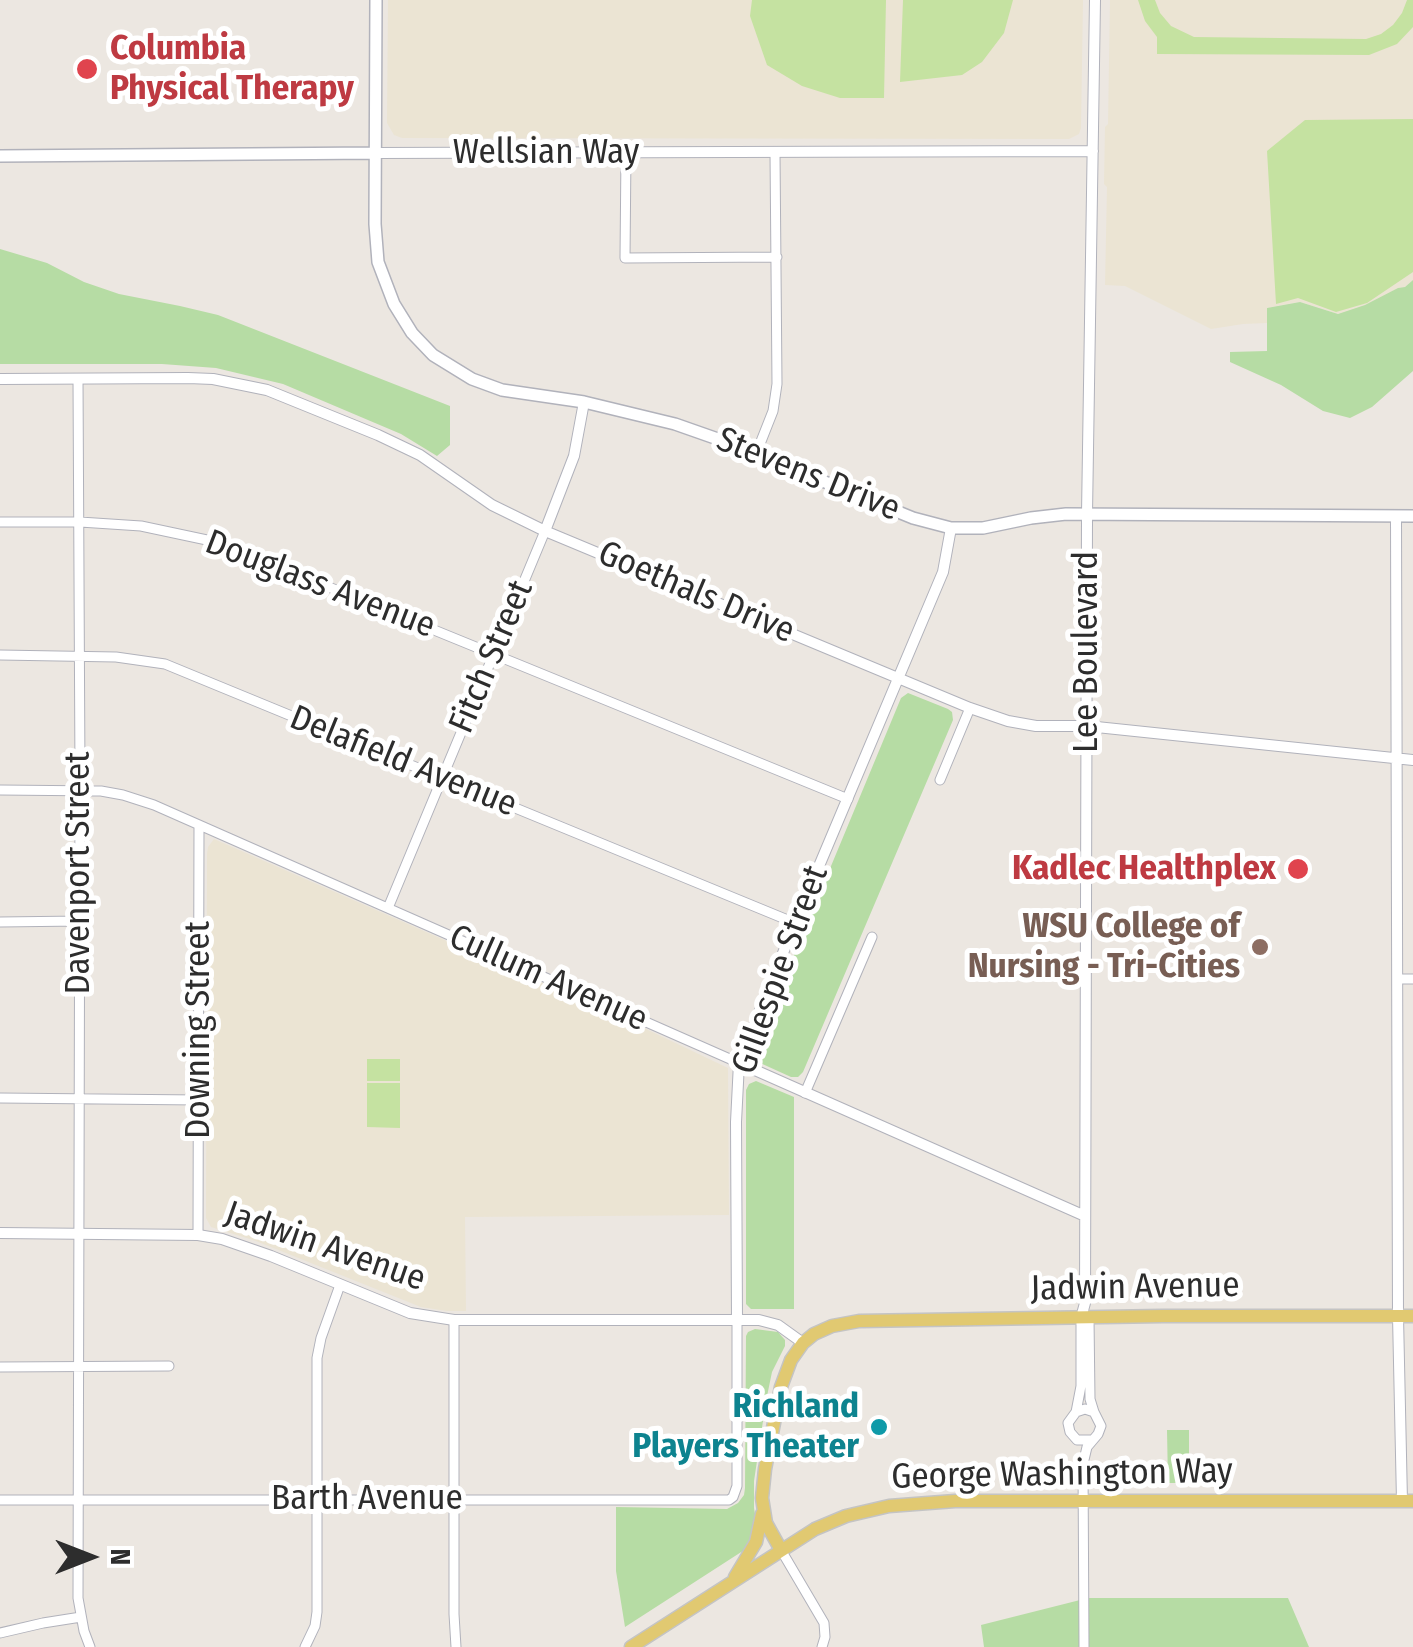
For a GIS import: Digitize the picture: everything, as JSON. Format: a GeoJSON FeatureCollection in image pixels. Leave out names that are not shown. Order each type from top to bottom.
{"type":"FeatureCollection","features":[{"type":"Feature","properties":{"kind":"main road","name":"Stevens Drive"},"geometry":{"type":"LineString","coordinates":[[376,0],[374,153],[378,262],[394,304],[412,333],[444,364],[472,380],[502,390],[584,402],[675,424],[913,518],[951,528],[983,528],[1031,518],[1087,514],[1413,516]]}},
{"type":"Feature","properties":{"kind":"main road","name":"Wellsian Way"},"geometry":{"type":"LineString","coordinates":[[0,156],[374,153]]}},
{"type":"Feature","properties":{"kind":"main road","name":"Jadwin Avenue"},"geometry":{"type":"LineString","coordinates":[[803,1343],[818,1332],[854,1321],[1085,1313],[1413,1316]]}},
{"type":"Feature","properties":{"kind":"main road"},"geometry":{"type":"LineString","coordinates":[[730,1583],[760,1530],[764,1477],[781,1387],[787,1367],[803,1343]]}},
{"type":"Feature","properties":{"kind":"main road","name":"George Washington Way"},"geometry":{"type":"LineString","coordinates":[[631,1647],[648,1642],[730,1583],[830,1522],[906,1503],[1408,1501]]}},
{"type":"Feature","properties":{"kind":"main road"},"geometry":{"type":"LineString","coordinates":[[762,1507],[781,1550]]}},
{"type":"Feature","properties":{"kind":"street","name":"Lee Boulevard"},"geometry":{"type":"LineString","coordinates":[[1076,1412],[1085,1313],[1087,514],[1095,0]]}},
{"type":"Feature","properties":{"kind":"street","name":"Wellsian Way"},"geometry":{"type":"LineString","coordinates":[[374,153],[1093,151]]}},
{"type":"Feature","properties":{"kind":"street"},"geometry":{"type":"LineString","coordinates":[[626,152],[625,258],[777,257]]}},
{"type":"Feature","properties":{"kind":"street"},"geometry":{"type":"LineString","coordinates":[[756,454],[773,411],[777,384],[775,153]]}},
{"type":"Feature","properties":{"kind":"street","name":"Goethals Drive"},"geometry":{"type":"LineString","coordinates":[[0,379],[213,380],[267,390],[420,455],[492,505],[545,530],[970,708],[1022,724],[1087,726],[1413,760]]}},
{"type":"Feature","properties":{"kind":"street","name":"Davenport Street"},"geometry":{"type":"LineString","coordinates":[[78,379],[78,1598],[90,1647]]}},
{"type":"Feature","properties":{"kind":"street","name":"Fitch Street"},"geometry":{"type":"LineString","coordinates":[[388,908],[574,456],[584,402]]}},
{"type":"Feature","properties":{"kind":"street"},"geometry":{"type":"LineString","coordinates":[[1396,516],[1398,1316],[1408,1501]]}},
{"type":"Feature","properties":{"kind":"street","name":"Douglass Avenue"},"geometry":{"type":"LineString","coordinates":[[0,522],[140,526],[222,543],[848,799]]}},
{"type":"Feature","properties":{"kind":"street","name":"Gillespie Street"},"geometry":{"type":"LineString","coordinates":[[733,1497],[739,1063],[943,572],[951,528]]}},
{"type":"Feature","properties":{"kind":"street","name":"Delafield Avenue"},"geometry":{"type":"LineString","coordinates":[[0,656],[133,658],[165,664],[795,923]]}},
{"type":"Feature","properties":{"kind":"street"},"geometry":{"type":"LineString","coordinates":[[940,780],[970,708]]}},
{"type":"Feature","properties":{"kind":"street","name":"Cullum Avenue"},"geometry":{"type":"LineString","coordinates":[[0,790],[80,789],[123,794],[1085,1216]]}},
{"type":"Feature","properties":{"kind":"street","name":"Downing Street"},"geometry":{"type":"LineString","coordinates":[[198,1235],[199,825]]}},
{"type":"Feature","properties":{"kind":"street"},"geometry":{"type":"LineString","coordinates":[[0,922],[80,922]]}},
{"type":"Feature","properties":{"kind":"street"},"geometry":{"type":"LineString","coordinates":[[806,1093],[872,937]]}},
{"type":"Feature","properties":{"kind":"street"},"geometry":{"type":"LineString","coordinates":[[1399,979],[1413,979]]}},
{"type":"Feature","properties":{"kind":"street"},"geometry":{"type":"LineString","coordinates":[[0,1098],[199,1100]]}},
{"type":"Feature","properties":{"kind":"street","name":"Jadwin Avenue"},"geometry":{"type":"LineString","coordinates":[[0,1233],[198,1235],[246,1247],[410,1313],[454,1320],[736,1320],[774,1323],[803,1343]]}},
{"type":"Feature","properties":{"kind":"street"},"geometry":{"type":"LineString","coordinates":[[305,1647],[317,1612],[318,1348],[340,1284]]}},
{"type":"Feature","properties":{"kind":"street","name":"Lee Boulevard"},"geometry":{"type":"LineString","coordinates":[[1084,1647],[1084,1458],[1101,1426],[1090,1399],[1085,1313]]}},
{"type":"Feature","properties":{"kind":"street"},"geometry":{"type":"LineString","coordinates":[[454,1320],[456,1647]]}},
{"type":"Feature","properties":{"kind":"street"},"geometry":{"type":"LineString","coordinates":[[0,1367],[169,1366]]}},
{"type":"Feature","properties":{"kind":"street"},"geometry":{"type":"LineString","coordinates":[[1092,1440],[1076,1440],[1068,1422],[1076,1412],[1094,1412]]}},
{"type":"Feature","properties":{"kind":"street","name":"Barth Avenue"},"geometry":{"type":"LineString","coordinates":[[0,1500],[724,1501],[733,1497]]}},
{"type":"Feature","properties":{"kind":"street"},"geometry":{"type":"LineString","coordinates":[[781,1550],[824,1624],[822,1647]]}},
{"type":"Feature","properties":{"kind":"street"},"geometry":{"type":"LineString","coordinates":[[0,1633],[81,1617]]}},
{"type":"Feature","properties":{"kind":"shaded area"},"geometry":{"type":"Polygon","coordinates":[[[388,0],[1083,0],[1081,128],[1079,134],[1069,139],[402,138],[394,135],[387,123],[388,0]]]}},
{"type":"Feature","properties":{"kind":"shaded area"},"geometry":{"type":"Polygon","coordinates":[[[1110,0],[1413,0],[1413,280],[1348,312],[1338,314],[1300,302],[1267,308],[1267,323],[1211,329],[1125,286],[1105,285],[1110,0]]]}},
{"type":"Feature","properties":{"kind":"shaded area"},"geometry":{"type":"Polygon","coordinates":[[[214,839],[728,1068],[729,1215],[465,1217],[466,1311],[421,1307],[211,1227],[206,1218],[207,854],[214,839]]]}},
{"type":"Feature","properties":{"kind":"green space"},"geometry":{"type":"Polygon","coordinates":[[[752,0],[886,0],[884,98],[840,98],[802,86],[767,65],[750,16],[752,0]]]}},
{"type":"Feature","properties":{"kind":"green space"},"geometry":{"type":"Polygon","coordinates":[[[903,0],[1013,0],[1004,33],[982,62],[962,75],[900,82],[903,0]]]}},
{"type":"Feature","properties":{"kind":"green space"},"geometry":{"type":"Polygon","coordinates":[[[1138,0],[1155,0],[1171,26],[1194,37],[1366,39],[1393,25],[1407,0],[1413,0],[1413,27],[1397,44],[1369,55],[1157,54],[1157,37],[1145,21],[1138,0]]]}},
{"type":"Feature","properties":{"kind":"green space"},"geometry":{"type":"Polygon","coordinates":[[[1413,119],[1413,272],[1367,303],[1336,312],[1298,298],[1276,304],[1267,151],[1305,120],[1413,119]]]}},
{"type":"Feature","properties":{"kind":"green space"},"geometry":{"type":"Polygon","coordinates":[[[0,249],[47,263],[119,294],[218,315],[450,406],[450,445],[437,456],[401,434],[283,384],[216,368],[0,364],[0,249]]]}},
{"type":"Feature","properties":{"kind":"green space"},"geometry":{"type":"Polygon","coordinates":[[[1413,280],[1413,371],[1372,407],[1350,418],[1323,411],[1281,385],[1230,362],[1230,352],[1267,351],[1267,308],[1300,302],[1338,314],[1405,287],[1413,280]]]}},
{"type":"Feature","properties":{"kind":"green space"},"geometry":{"type":"Polygon","coordinates":[[[908,693],[948,709],[953,720],[803,1072],[791,1077],[758,1062],[754,1051],[901,698],[908,693]]]}},
{"type":"Feature","properties":{"kind":"green space"},"geometry":{"type":"Polygon","coordinates":[[[367,1059],[400,1059],[400,1081],[367,1081],[367,1059]]]}},
{"type":"Feature","properties":{"kind":"green space"},"geometry":{"type":"Polygon","coordinates":[[[756,1081],[794,1097],[794,1309],[751,1309],[746,1304],[746,1090],[756,1081]]]}},
{"type":"Feature","properties":{"kind":"green space"},"geometry":{"type":"Polygon","coordinates":[[[367,1083],[400,1083],[400,1128],[367,1127],[367,1083]]]}},
{"type":"Feature","properties":{"kind":"green space"},"geometry":{"type":"Polygon","coordinates":[[[755,1329],[778,1332],[785,1346],[772,1372],[766,1401],[754,1481],[757,1526],[749,1547],[625,1627],[616,1571],[616,1507],[727,1509],[744,1495],[746,1336],[755,1329]]]}},
{"type":"Feature","properties":{"kind":"green space"},"geometry":{"type":"Polygon","coordinates":[[[1167,1430],[1189,1430],[1189,1483],[1168,1483],[1167,1430]]]}},
{"type":"Feature","properties":{"kind":"green space"},"geometry":{"type":"Polygon","coordinates":[[[1088,1598],[1288,1598],[1309,1647],[984,1647],[981,1625],[1088,1598]]]}},
{"type":"Feature","properties":{"kind":"place","name":"Columbia Physical Therapy"},"geometry":{"type":"Point","coordinates":[87,69]}},
{"type":"Feature","properties":{"kind":"place","name":"Kadlec Healthplex"},"geometry":{"type":"Point","coordinates":[1298,869]}},
{"type":"Feature","properties":{"kind":"place","name":"WSU College of Nursing - Tri-Cities"},"geometry":{"type":"Point","coordinates":[1260,947]}},
{"type":"Feature","properties":{"kind":"place","name":"Richland Players Theater"},"geometry":{"type":"Point","coordinates":[879,1427]}}]}
